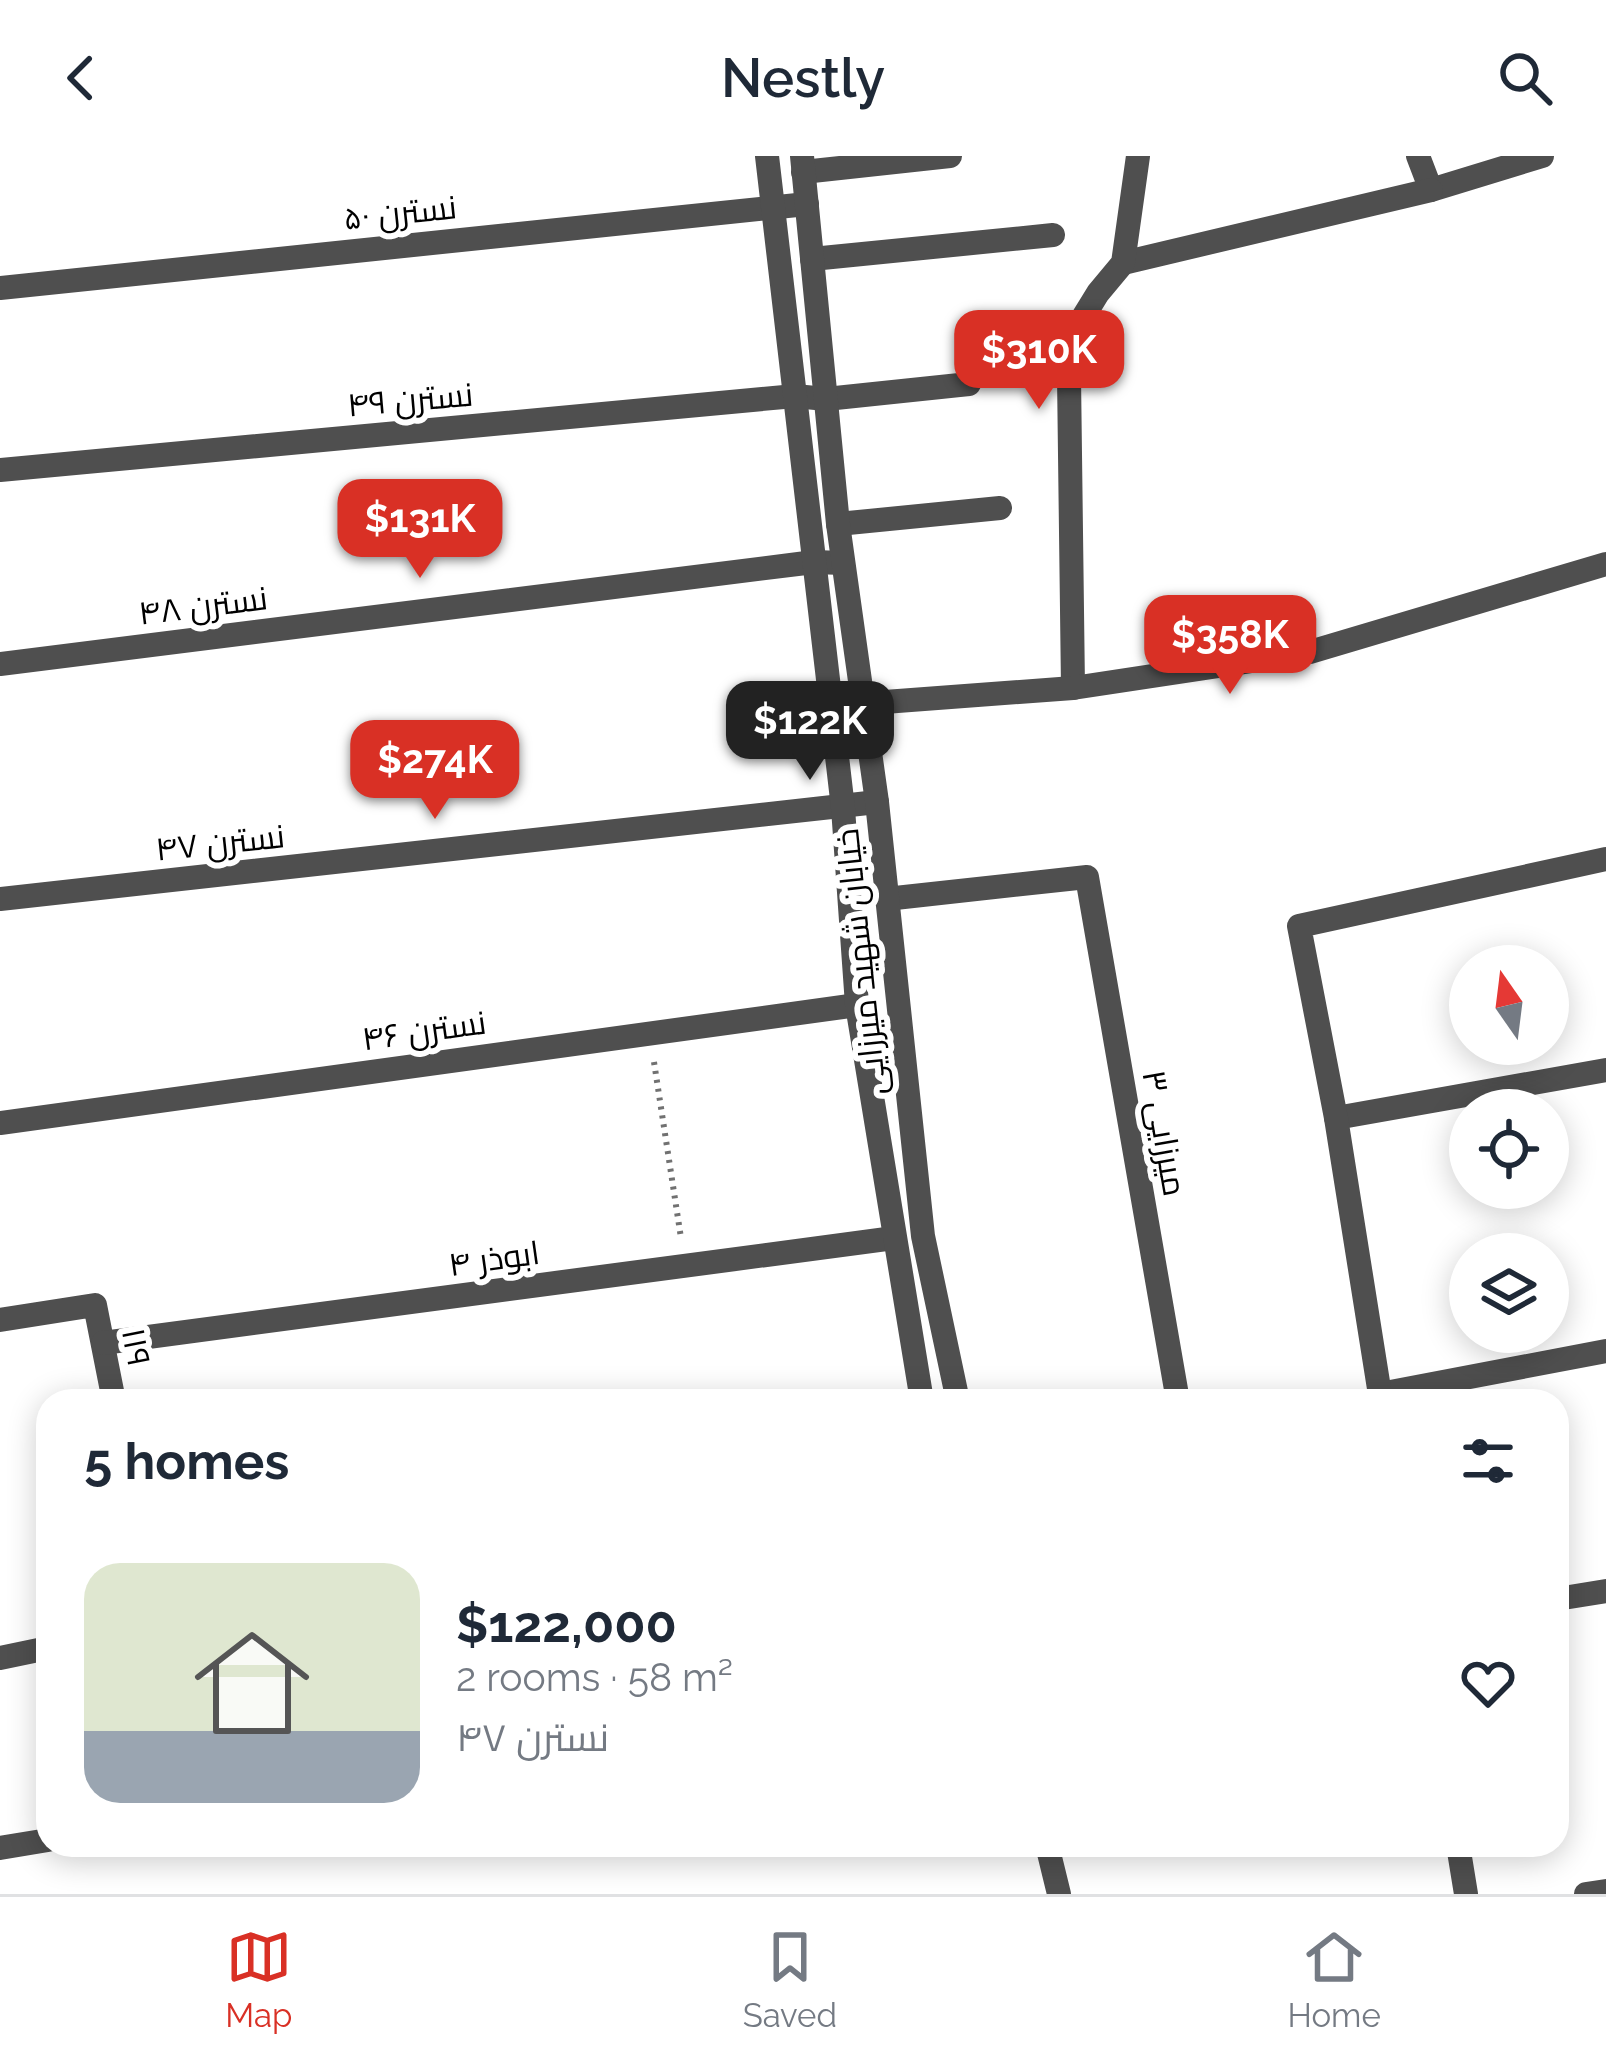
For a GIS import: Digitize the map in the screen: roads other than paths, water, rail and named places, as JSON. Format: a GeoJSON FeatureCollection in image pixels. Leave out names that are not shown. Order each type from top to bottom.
{"type":"FeatureCollection","features":[{"type":"Feature","properties":{"kind":"street","name":"خیابان شهید میرزایی"},"geometry":{"type":"LineString","coordinates":[[767,156],[843,808],[857,1005],[920,1389]]}},
{"type":"Feature","properties":{"kind":"street"},"geometry":{"type":"LineString","coordinates":[[803,164],[950,156]]}},
{"type":"Feature","properties":{"kind":"street"},"geometry":{"type":"LineString","coordinates":[[1124,263],[1138,156]]}},
{"type":"Feature","properties":{"kind":"street"},"geometry":{"type":"LineString","coordinates":[[1418,156],[1431,190]]}},
{"type":"Feature","properties":{"kind":"street"},"geometry":{"type":"LineString","coordinates":[[1073,688],[1069,376],[1074,332],[1097,292],[1124,263],[1431,190],[1542,156]]}},
{"type":"Feature","properties":{"kind":"street","name":"خیابان شهید میرزایی"},"geometry":{"type":"LineString","coordinates":[[803,164],[838,524],[877,802],[923,1236],[955,1389]]}},
{"type":"Feature","properties":{"kind":"street","name":"نسترن ۵۰"},"geometry":{"type":"LineString","coordinates":[[0,288],[807,204]]}},
{"type":"Feature","properties":{"kind":"street"},"geometry":{"type":"LineString","coordinates":[[812,259],[1053,235]]}},
{"type":"Feature","properties":{"kind":"street","name":"نسترن ۴۹"},"geometry":{"type":"LineString","coordinates":[[0,470],[969,384]]}},
{"type":"Feature","properties":{"kind":"street"},"geometry":{"type":"LineString","coordinates":[[838,524],[1000,508]]}},
{"type":"Feature","properties":{"kind":"street","name":"نسترن ۴۸"},"geometry":{"type":"LineString","coordinates":[[0,664],[814,562],[843,563]]}},
{"type":"Feature","properties":{"kind":"street"},"geometry":{"type":"LineString","coordinates":[[831,706],[1073,688],[1310,652],[1606,564]]}},
{"type":"Feature","properties":{"kind":"street","name":"نسترن ۴۷"},"geometry":{"type":"LineString","coordinates":[[0,899],[877,802]]}},
{"type":"Feature","properties":{"kind":"street"},"geometry":{"type":"LineString","coordinates":[[1380,1389],[1299,926],[1606,859]]}},
{"type":"Feature","properties":{"kind":"street","name":"میرزایی ۳"},"geometry":{"type":"LineString","coordinates":[[886,899],[1087,877],[1176,1389]]}},
{"type":"Feature","properties":{"kind":"street","name":"نسترن ۴۶"},"geometry":{"type":"LineString","coordinates":[[0,1123],[857,1005]]}},
{"type":"Feature","properties":{"kind":"street"},"geometry":{"type":"LineString","coordinates":[[1336,1118],[1606,1070]]}},
{"type":"Feature","properties":{"kind":"street","name":"ابوذر ۴"},"geometry":{"type":"LineString","coordinates":[[103,1343],[894,1238]]}},
{"type":"Feature","properties":{"kind":"street","name":"۱۱۹"},"geometry":{"type":"LineString","coordinates":[[0,1320],[95,1305],[112,1389]]}},
{"type":"Feature","properties":{"kind":"street"},"geometry":{"type":"LineString","coordinates":[[1420,1389],[1606,1351]]}},
{"type":"Feature","properties":{"kind":"street"},"geometry":{"type":"LineString","coordinates":[[1569,1597],[1606,1591]]}},
{"type":"Feature","properties":{"kind":"street"},"geometry":{"type":"LineString","coordinates":[[0,1658],[36,1650]]}},
{"type":"Feature","properties":{"kind":"street"},"geometry":{"type":"LineString","coordinates":[[0,1848],[36,1842]]}},
{"type":"Feature","properties":{"kind":"street"},"geometry":{"type":"LineString","coordinates":[[1050,1857],[1059,1894]]}},
{"type":"Feature","properties":{"kind":"street"},"geometry":{"type":"LineString","coordinates":[[1460,1857],[1466,1894]]}},
{"type":"Feature","properties":{"kind":"street"},"geometry":{"type":"LineString","coordinates":[[1586,1894],[1606,1891]]}}]}
